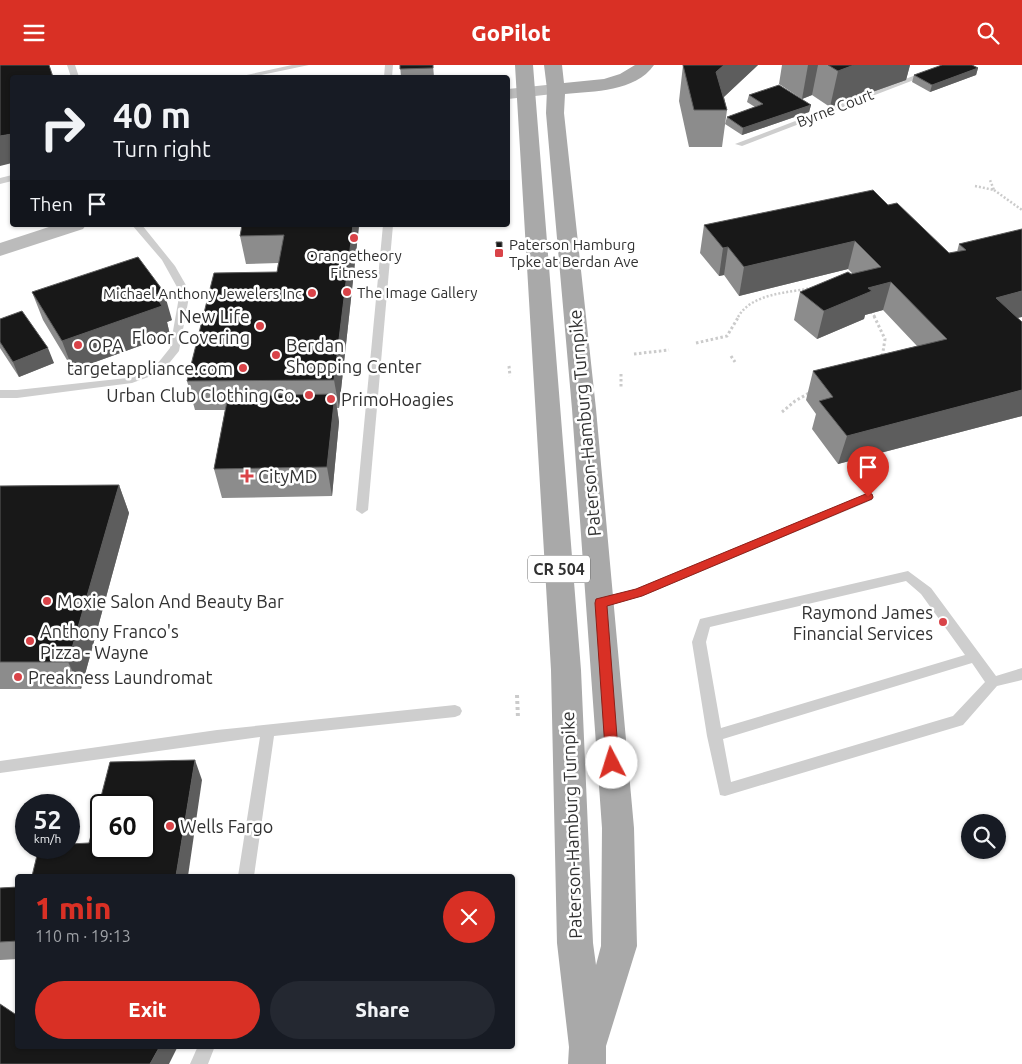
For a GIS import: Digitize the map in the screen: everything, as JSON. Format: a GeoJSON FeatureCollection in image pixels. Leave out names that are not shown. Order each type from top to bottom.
{"type":"FeatureCollection","features":[{"type":"Feature","properties":{"kind":"main road","name":"Paterson-Hamburg Turnpike"},"geometry":{"type":"LineString","coordinates":[[553,65],[556,89],[555,113],[600,603],[618,828],[619,946],[587,1055]]}},
{"type":"Feature","properties":{"kind":"main road"},"geometry":{"type":"LineString","coordinates":[[519,83],[556,89],[611,83],[627,78],[645,65]]}},
{"type":"Feature","properties":{"kind":"main road","name":"Paterson-Hamburg Turnpike"},"geometry":{"type":"LineString","coordinates":[[519,83],[518,131],[566,670],[575,943],[587,1055]]}},
{"type":"Feature","properties":{"kind":"main road"},"geometry":{"type":"LineString","coordinates":[[0,250],[70,227]]}},
{"type":"Feature","properties":{"kind":"lane"},"geometry":{"type":"LineString","coordinates":[[246,75],[305,65]]}},
{"type":"Feature","properties":{"kind":"lane"},"geometry":{"type":"LineString","coordinates":[[920,65],[930,71]]}},
{"type":"Feature","properties":{"kind":"lane","name":"Byrne Court"},"geometry":{"type":"LineString","coordinates":[[740,144],[949,65]]}},
{"type":"Feature","properties":{"kind":"lane"},"geometry":{"type":"LineString","coordinates":[[0,394],[17,394],[128,381],[158,370],[175,349],[182,311],[183,290],[166,261],[138,227]]}},
{"type":"Feature","properties":{"kind":"lane"},"geometry":{"type":"LineString","coordinates":[[362,511],[388,227]]}},
{"type":"Feature","properties":{"kind":"lane"},"geometry":{"type":"LineString","coordinates":[[600,603],[638,593],[868,497]]}},
{"type":"Feature","properties":{"kind":"lane"},"geometry":{"type":"LineString","coordinates":[[993,682],[926,591],[908,576],[705,623],[698,642],[725,790],[958,721],[993,682],[1022,674]]}},
{"type":"Feature","properties":{"kind":"lane"},"geometry":{"type":"LineString","coordinates":[[714,737],[975,657]]}},
{"type":"Feature","properties":{"kind":"lane"},"geometry":{"type":"LineString","coordinates":[[0,767],[217,736],[455,711]]}},
{"type":"Feature","properties":{"kind":"lane"},"geometry":{"type":"LineString","coordinates":[[246,874],[268,732]]}},
{"type":"Feature","properties":{"kind":"lane"},"geometry":{"type":"LineString","coordinates":[[199,1064],[206,1049]]}},
{"type":"Feature","properties":{"kind":"path"},"geometry":{"type":"LineString","coordinates":[[990,181],[994,191]]}},
{"type":"Feature","properties":{"kind":"path"},"geometry":{"type":"LineString","coordinates":[[975,186],[994,191],[1022,209]]}},
{"type":"Feature","properties":{"kind":"path"},"geometry":{"type":"LineString","coordinates":[[696,343],[727,336],[743,309],[757,300],[799,289],[814,288]]}},
{"type":"Feature","properties":{"kind":"path"},"geometry":{"type":"LineString","coordinates":[[867,306],[884,333],[886,345],[878,363]]}},
{"type":"Feature","properties":{"kind":"path"},"geometry":{"type":"LineString","coordinates":[[634,354],[669,350]]}},
{"type":"Feature","properties":{"kind":"path"},"geometry":{"type":"LineString","coordinates":[[731,356],[735,362]]}},
{"type":"Feature","properties":{"kind":"path"},"geometry":{"type":"LineString","coordinates":[[509,365],[510,376]]}},
{"type":"Feature","properties":{"kind":"path"},"geometry":{"type":"LineString","coordinates":[[621,374],[621,388]]}},
{"type":"Feature","properties":{"kind":"path"},"geometry":{"type":"LineString","coordinates":[[782,413],[795,401],[819,389]]}},
{"type":"Feature","properties":{"kind":"path"},"geometry":{"type":"LineString","coordinates":[[517,695],[518,718]]}},
{"type":"Feature","properties":{"kind":"building"},"geometry":{"type":"Polygon","coordinates":[[[0,65],[49,65],[52,75],[10,75],[10,134],[0,136],[0,65]]]}},
{"type":"Feature","properties":{"kind":"building"},"geometry":{"type":"Polygon","coordinates":[[[400,65],[433,65],[433,68],[400,69],[400,65]]]}},
{"type":"Feature","properties":{"kind":"building"},"geometry":{"type":"Polygon","coordinates":[[[683,65],[724,65],[716,72],[727,110],[694,110],[683,65]]]}},
{"type":"Feature","properties":{"kind":"building"},"geometry":{"type":"Polygon","coordinates":[[[828,65],[854,65],[838,71],[828,65]]]}},
{"type":"Feature","properties":{"kind":"building"},"geometry":{"type":"Polygon","coordinates":[[[942,65],[972,65],[978,68],[932,85],[914,75],[942,65]]]}},
{"type":"Feature","properties":{"kind":"building"},"geometry":{"type":"Polygon","coordinates":[[[779,85],[811,105],[743,128],[727,117],[763,104],[749,95],[779,85]]]}},
{"type":"Feature","properties":{"kind":"building"},"geometry":{"type":"Polygon","coordinates":[[[873,190],[888,205],[897,203],[949,253],[966,250],[959,244],[1022,229],[1022,291],[996,298],[1022,322],[1022,390],[847,436],[819,401],[833,397],[813,371],[947,339],[891,282],[868,288],[872,291],[824,311],[800,292],[848,272],[851,274],[881,267],[855,241],[744,267],[728,247],[723,248],[704,225],[873,190]]]}},
{"type":"Feature","properties":{"kind":"building","name":"Berdan Shopping Center"},"geometry":{"type":"Polygon","coordinates":[[[242,227],[353,227],[334,380],[187,381],[214,273],[277,272],[284,235],[240,236],[242,227]]]}},
{"type":"Feature","properties":{"kind":"building"},"geometry":{"type":"Polygon","coordinates":[[[496,242],[502,242],[502,248],[497,248],[496,242]]]}},
{"type":"Feature","properties":{"kind":"building"},"geometry":{"type":"Polygon","coordinates":[[[138,257],[164,292],[155,295],[162,306],[62,341],[32,292],[138,257]]]}},
{"type":"Feature","properties":{"kind":"building"},"geometry":{"type":"Polygon","coordinates":[[[22,311],[48,348],[13,362],[0,342],[0,319],[22,311]]]}},
{"type":"Feature","properties":{"kind":"building"},"geometry":{"type":"Polygon","coordinates":[[[335,394],[327,467],[214,469],[228,396],[335,394]]]}},
{"type":"Feature","properties":{"kind":"building"},"geometry":{"type":"Polygon","coordinates":[[[119,485],[68,662],[0,662],[0,486],[119,485]]]}},
{"type":"Feature","properties":{"kind":"building","name":"Wells Fargo"},"geometry":{"type":"Polygon","coordinates":[[[195,760],[176,874],[32,874],[36,859],[80,859],[80,843],[89,843],[90,839],[90,859],[155,859],[155,794],[102,794],[110,762],[195,760]]]}},
{"type":"Feature","properties":{"kind":"building"},"geometry":{"type":"Polygon","coordinates":[[[15,887],[15,941],[0,942],[0,888],[15,887]]]}},
{"type":"Feature","properties":{"kind":"building"},"geometry":{"type":"Polygon","coordinates":[[[0,1004],[15,1014],[15,1049],[158,1049],[150,1064],[0,1064],[0,1004]]]}},
{"type":"Feature","properties":{"kind":"place","name":"Orangetheory Fitness"},"geometry":{"type":"Point","coordinates":[354,238]}},
{"type":"Feature","properties":{"kind":"place","name":"Paterson Hamburg Tpke at Berdan Ave"},"geometry":{"type":"Point","coordinates":[499,253]}},
{"type":"Feature","properties":{"kind":"place","name":"The Image Gallery"},"geometry":{"type":"Point","coordinates":[347,292]}},
{"type":"Feature","properties":{"kind":"place","name":"Michael Anthony Jewelers Inc"},"geometry":{"type":"Point","coordinates":[312,293]}},
{"type":"Feature","properties":{"kind":"place","name":"New Life Floor Covering"},"geometry":{"type":"Point","coordinates":[260,326]}},
{"type":"Feature","properties":{"kind":"place","name":"OPA"},"geometry":{"type":"Point","coordinates":[78,345]}},
{"type":"Feature","properties":{"kind":"place","name":"Berdan Shopping Center"},"geometry":{"type":"Point","coordinates":[276,355]}},
{"type":"Feature","properties":{"kind":"place","name":"targetappliance.com"},"geometry":{"type":"Point","coordinates":[243,368]}},
{"type":"Feature","properties":{"kind":"place","name":"Urban Club Clothing Co."},"geometry":{"type":"Point","coordinates":[309,395]}},
{"type":"Feature","properties":{"kind":"place","name":"PrimoHoagies"},"geometry":{"type":"Point","coordinates":[331,399]}},
{"type":"Feature","properties":{"kind":"place","name":"CityMD"},"geometry":{"type":"Point","coordinates":[247,476]}},
{"type":"Feature","properties":{"kind":"place","name":"Moxie Salon And Beauty Bar"},"geometry":{"type":"Point","coordinates":[47,601]}},
{"type":"Feature","properties":{"kind":"place","name":"Raymond James Financial Services"},"geometry":{"type":"Point","coordinates":[943,622]}},
{"type":"Feature","properties":{"kind":"place","name":"Anthony Franco's Pizza - Wayne"},"geometry":{"type":"Point","coordinates":[30,641]}},
{"type":"Feature","properties":{"kind":"place","name":"Preakness Laundromat"},"geometry":{"type":"Point","coordinates":[18,677]}},
{"type":"Feature","properties":{"kind":"place","name":"Wells Fargo"},"geometry":{"type":"Point","coordinates":[170,826]}},
{"type":"Feature","properties":{"kind":"route"},"geometry":{"type":"LineString","coordinates":[[612,763],[600,603],[638,593],[868,497]]}}]}
